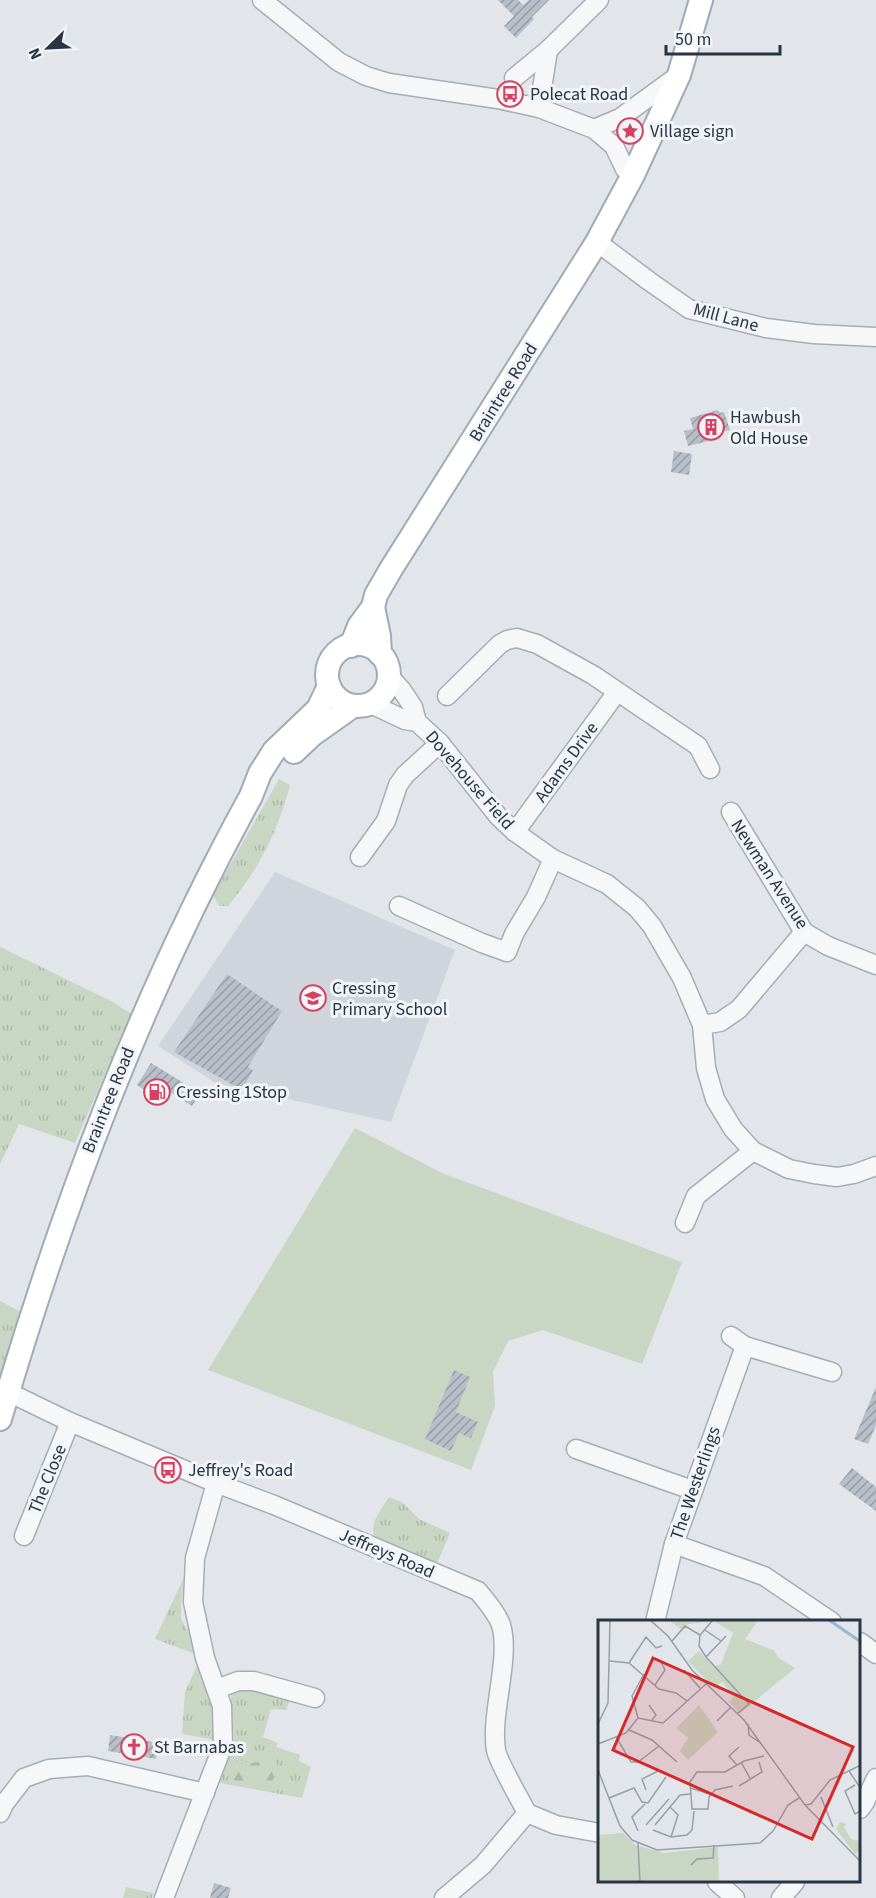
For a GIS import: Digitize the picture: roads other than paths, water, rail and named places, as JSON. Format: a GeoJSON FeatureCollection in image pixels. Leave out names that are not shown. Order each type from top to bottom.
{"type":"FeatureCollection","features":[{"type":"Feature","properties":{"kind":"main road","name":"Braintree Road"},"geometry":{"type":"LineString","coordinates":[[351,645],[391,569],[597,242],[633,175],[679,75],[701,0]]}},
{"type":"Feature","properties":{"kind":"main road"},"geometry":{"type":"LineString","coordinates":[[373,607],[380,654]]}},
{"type":"Feature","properties":{"kind":"main road"},"geometry":{"type":"LineString","coordinates":[[351,645],[366,645],[380,654],[387,664],[389,676],[384,693],[362,705],[338,699],[329,686],[327,676],[331,661],[341,650],[351,645]]}},
{"type":"Feature","properties":{"kind":"main road","name":"Braintree Road"},"geometry":{"type":"LineString","coordinates":[[0,1419],[50,1256],[105,1108],[168,959],[251,796],[260,773],[274,751],[318,709],[329,686]]}},
{"type":"Feature","properties":{"kind":"main road","name":"Braintree Road"},"geometry":{"type":"LineString","coordinates":[[251,796],[269,780],[302,743],[362,705]]}},
{"type":"Feature","properties":{"kind":"street"},"geometry":{"type":"LineString","coordinates":[[262,0],[339,62],[366,76],[389,83],[498,99],[539,108],[594,129],[614,146],[625,169],[633,175]]}},
{"type":"Feature","properties":{"kind":"street"},"geometry":{"type":"LineString","coordinates":[[514,78],[548,50],[599,0]]}},
{"type":"Feature","properties":{"kind":"street"},"geometry":{"type":"LineString","coordinates":[[539,108],[548,50]]}},
{"type":"Feature","properties":{"kind":"street"},"geometry":{"type":"LineString","coordinates":[[594,129],[620,118],[679,75]]}},
{"type":"Feature","properties":{"kind":"street","name":"Mill Lane"},"geometry":{"type":"LineString","coordinates":[[597,242],[689,309],[766,328],[814,334],[876,337]]}},
{"type":"Feature","properties":{"kind":"street"},"geometry":{"type":"LineString","coordinates":[[447,696],[500,644],[517,638],[546,649],[593,675],[698,746],[710,769]]}},
{"type":"Feature","properties":{"kind":"street","name":"Dovehouse Field"},"geometry":{"type":"LineString","coordinates":[[389,676],[413,707],[417,722],[440,743],[498,816],[515,832],[553,859],[607,884],[637,908],[662,940],[682,978],[702,1025],[706,1068],[715,1099],[734,1129],[753,1151],[789,1169],[837,1177],[876,1166]]}},
{"type":"Feature","properties":{"kind":"street","name":"Adams Drive"},"geometry":{"type":"LineString","coordinates":[[515,832],[617,692]]}},
{"type":"Feature","properties":{"kind":"street","name":"Dovehouse Field"},"geometry":{"type":"LineString","coordinates":[[362,705],[417,722]]}},
{"type":"Feature","properties":{"kind":"street"},"geometry":{"type":"LineString","coordinates":[[360,857],[386,821],[398,785],[405,775],[440,743]]}},
{"type":"Feature","properties":{"kind":"street","name":"Newman Avenue"},"geometry":{"type":"LineString","coordinates":[[730,812],[804,932],[828,946],[876,965]]}},
{"type":"Feature","properties":{"kind":"street"},"geometry":{"type":"LineString","coordinates":[[399,906],[507,952],[553,859]]}},
{"type":"Feature","properties":{"kind":"street"},"geometry":{"type":"LineString","coordinates":[[702,1025],[720,1022],[740,1009],[804,932]]}},
{"type":"Feature","properties":{"kind":"street"},"geometry":{"type":"LineString","coordinates":[[685,1223],[696,1196],[753,1151]]}},
{"type":"Feature","properties":{"kind":"street","name":"The Westerlings"},"geometry":{"type":"LineString","coordinates":[[655,1620],[674,1544],[738,1341],[832,1372]]}},
{"type":"Feature","properties":{"kind":"street","name":"Jeffreys Road"},"geometry":{"type":"LineString","coordinates":[[8,1392],[70,1422],[216,1483],[274,1504],[478,1591],[489,1604],[501,1626],[502,1649],[496,1752],[527,1813]]}},
{"type":"Feature","properties":{"kind":"street","name":"The Close"},"geometry":{"type":"LineString","coordinates":[[24,1536],[70,1422]]}},
{"type":"Feature","properties":{"kind":"street"},"geometry":{"type":"LineString","coordinates":[[576,1449],[692,1490]]}},
{"type":"Feature","properties":{"kind":"street"},"geometry":{"type":"LineString","coordinates":[[164,1898],[223,1745],[222,1706],[205,1658],[193,1602],[195,1558],[216,1483]]}},
{"type":"Feature","properties":{"kind":"street"},"geometry":{"type":"LineString","coordinates":[[674,1544],[764,1576],[829,1620]]}},
{"type":"Feature","properties":{"kind":"street"},"geometry":{"type":"LineString","coordinates":[[861,1643],[876,1654]]}},
{"type":"Feature","properties":{"kind":"street"},"geometry":{"type":"LineString","coordinates":[[217,1689],[237,1681],[254,1681],[315,1698]]}},
{"type":"Feature","properties":{"kind":"street"},"geometry":{"type":"LineString","coordinates":[[0,1813],[24,1778],[50,1769],[88,1766],[205,1793]]}},
{"type":"Feature","properties":{"kind":"street"},"geometry":{"type":"LineString","coordinates":[[861,1808],[876,1778]]}},
{"type":"Feature","properties":{"kind":"street"},"geometry":{"type":"LineString","coordinates":[[444,1898],[483,1865],[527,1813],[556,1825],[598,1833]]}},
{"type":"Feature","properties":{"kind":"street"},"geometry":{"type":"LineString","coordinates":[[719,1883],[735,1898]]}},
{"type":"Feature","properties":{"kind":"street"},"geometry":{"type":"LineString","coordinates":[[781,1898],[793,1883]]}},
{"type":"Feature","properties":{"kind":"place","name":"Polecat Road"},"geometry":{"type":"Point","coordinates":[510,94]}},
{"type":"Feature","properties":{"kind":"place","name":"Village sign"},"geometry":{"type":"Point","coordinates":[630,131]}},
{"type":"Feature","properties":{"kind":"place","name":"Hawbush Old House"},"geometry":{"type":"Point","coordinates":[711,427]}},
{"type":"Feature","properties":{"kind":"place","name":"Cressing Primary School"},"geometry":{"type":"Point","coordinates":[313,998]}},
{"type":"Feature","properties":{"kind":"place","name":"Cressing 1Stop"},"geometry":{"type":"Point","coordinates":[157,1092]}},
{"type":"Feature","properties":{"kind":"place","name":"Jeffrey's Road"},"geometry":{"type":"Point","coordinates":[168,1470]}},
{"type":"Feature","properties":{"kind":"place","name":"St Barnabas"},"geometry":{"type":"Point","coordinates":[134,1747]}}]}
